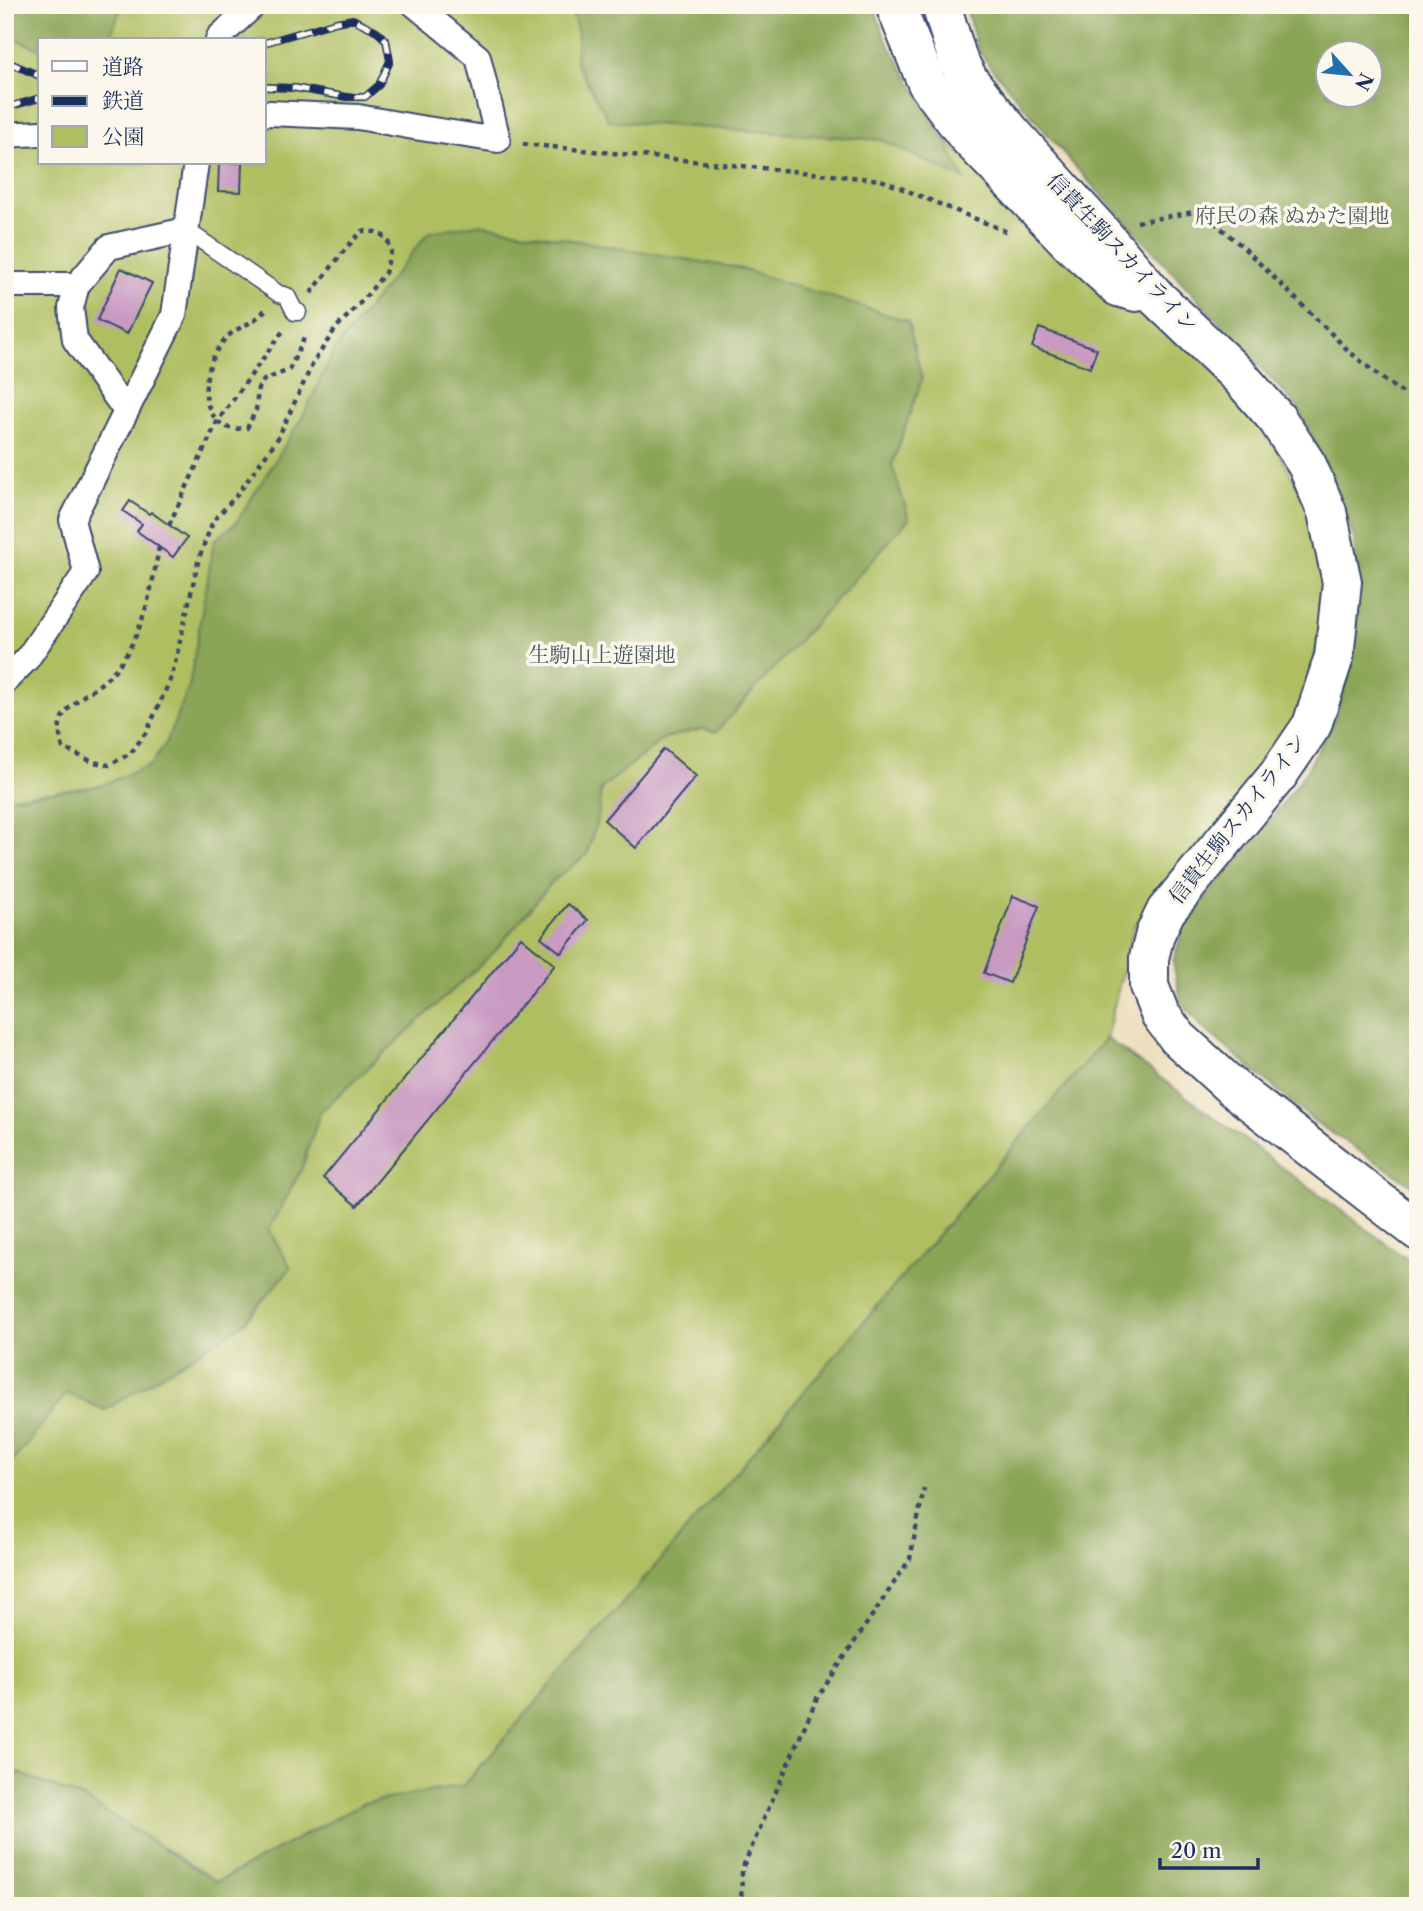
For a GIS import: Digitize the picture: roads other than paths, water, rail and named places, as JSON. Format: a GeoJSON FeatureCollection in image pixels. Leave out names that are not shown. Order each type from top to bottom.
{"type":"FeatureCollection","features":[{"type":"Feature","properties":{"kind":"street"},"geometry":{"type":"LineString","coordinates":[[219,38],[254,5]]}},
{"type":"Feature","properties":{"kind":"street"},"geometry":{"type":"LineString","coordinates":[[266,114],[358,117],[498,139],[478,57],[415,5]]}},
{"type":"Feature","properties":{"kind":"street"},"geometry":{"type":"LineString","coordinates":[[895,5],[927,83],[966,135],[1073,246],[1118,287],[1156,297]]}},
{"type":"Feature","properties":{"kind":"street","name":"信貴生駒スカイライン"},"geometry":{"type":"LineString","coordinates":[[941,5],[958,60],[970,82],[1156,297],[1240,377],[1277,419],[1307,466],[1327,512],[1342,582],[1334,657],[1312,724],[1278,775],[1166,911],[1155,934],[1149,958],[1149,986],[1160,1014],[1178,1038],[1233,1088],[1418,1231]]}},
{"type":"Feature","properties":{"kind":"street"},"geometry":{"type":"LineString","coordinates":[[5,135],[38,133]]}},
{"type":"Feature","properties":{"kind":"street"},"geometry":{"type":"LineString","coordinates":[[5,681],[27,659],[86,572],[72,520],[174,315],[196,164]]}},
{"type":"Feature","properties":{"kind":"street"},"geometry":{"type":"LineString","coordinates":[[126,411],[75,340],[71,308],[77,285],[109,247],[186,230]]}},
{"type":"Feature","properties":{"kind":"street"},"geometry":{"type":"LineString","coordinates":[[5,285],[77,285]]}},
{"type":"Feature","properties":{"kind":"lane"},"geometry":{"type":"LineString","coordinates":[[186,230],[279,294],[287,296],[295,312],[298,312]]}},
{"type":"Feature","properties":{"kind":"railway"},"geometry":{"type":"LineString","coordinates":[[266,42],[353,19],[375,30],[386,40],[390,61],[379,85],[365,97],[266,87]]}},
{"type":"Feature","properties":{"kind":"railway"},"geometry":{"type":"LineString","coordinates":[[5,61],[38,75]]}},
{"type":"Feature","properties":{"kind":"railway"},"geometry":{"type":"LineString","coordinates":[[5,108],[38,99]]}},
{"type":"Feature","properties":{"kind":"park label","name":"府民の森 ぬかた園地"},"geometry":{"type":"Point","coordinates":[1292,216]}},
{"type":"Feature","properties":{"kind":"park label","name":"生駒山上遊園地"},"geometry":{"type":"Point","coordinates":[602,655]}}]}
